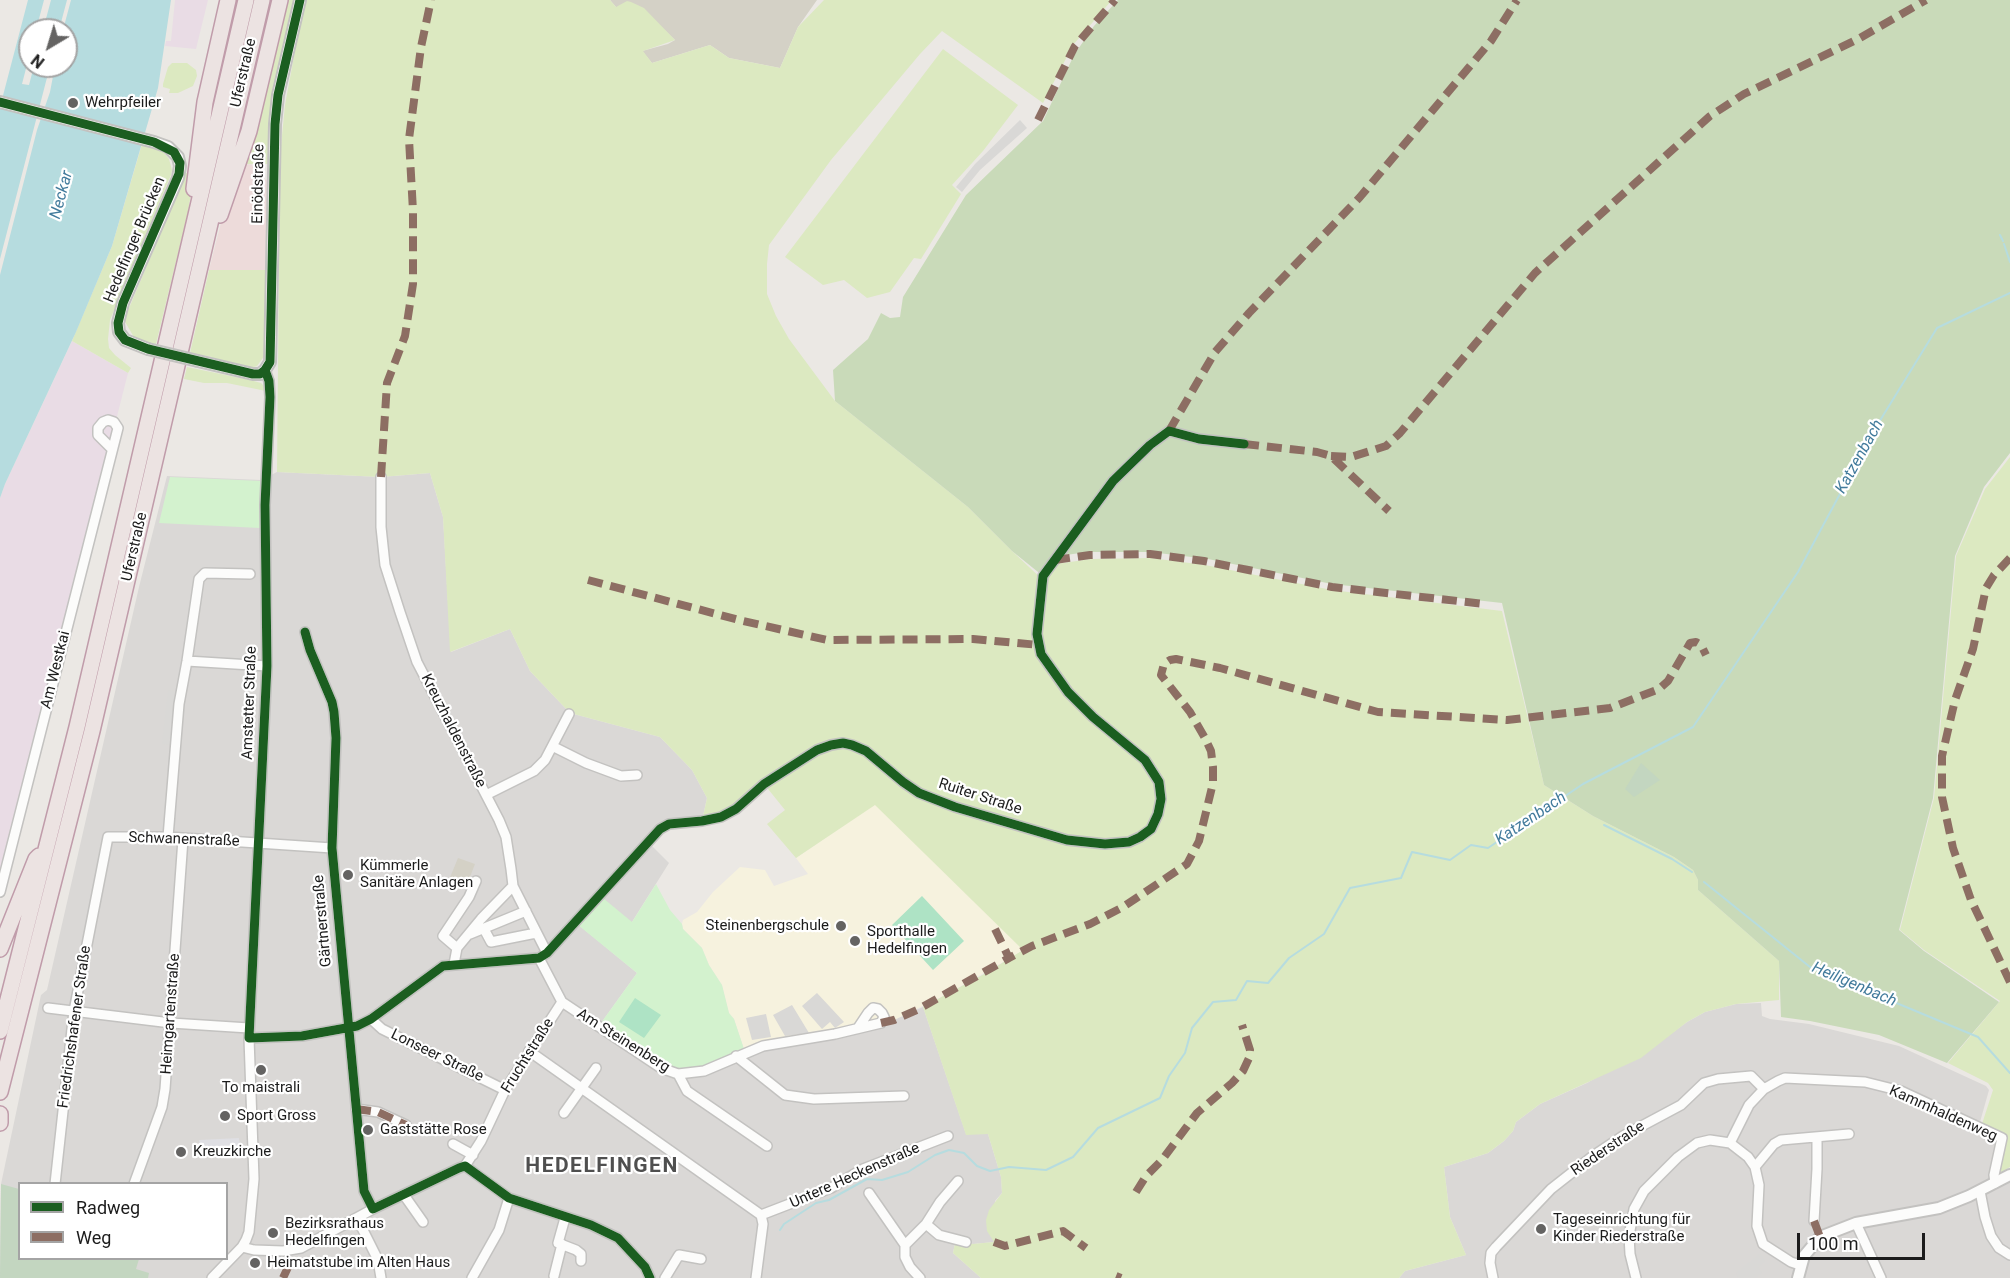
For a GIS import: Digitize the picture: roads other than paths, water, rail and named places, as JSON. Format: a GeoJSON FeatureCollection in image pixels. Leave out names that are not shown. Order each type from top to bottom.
{"type":"FeatureCollection","features":[{"type":"Feature","properties":{"kind":"highway"},"geometry":{"type":"LineString","coordinates":[[184,267],[182,246],[194,193],[202,119],[228,0]]}},
{"type":"Feature","properties":{"kind":"highway","name":"Uferstraße"},"geometry":{"type":"LineString","coordinates":[[0,1031],[48,847],[246,0]]}},
{"type":"Feature","properties":{"kind":"highway","name":"Uferstraße"},"geometry":{"type":"LineString","coordinates":[[0,1092],[92,731],[262,0]]}},
{"type":"Feature","properties":{"kind":"highway"},"geometry":{"type":"LineString","coordinates":[[204,246],[216,230],[247,138],[280,0]]}},
{"type":"Feature","properties":{"kind":"highway"},"geometry":{"type":"LineString","coordinates":[[0,949],[36,859],[48,847]]}},
{"type":"Feature","properties":{"kind":"highway"},"geometry":{"type":"LineString","coordinates":[[0,1114],[0,1123]]}},
{"type":"Feature","properties":{"kind":"street","name":"Einödstraße"},"geometry":{"type":"LineString","coordinates":[[265,370],[270,362],[275,124],[280,85],[300,0]]}},
{"type":"Feature","properties":{"kind":"street","name":"Hedelfinger Brücken"},"geometry":{"type":"LineString","coordinates":[[0,102],[154,142],[174,152],[179,160],[180,170],[123,303],[118,323],[119,332],[125,340],[148,349],[253,374],[260,374],[265,370]]}},
{"type":"Feature","properties":{"kind":"street","name":"Amstetter Straße"},"geometry":{"type":"LineString","coordinates":[[242,1247],[249,1232],[254,1179],[249,1033],[267,666],[265,505],[270,391],[265,370]]}},
{"type":"Feature","properties":{"kind":"street","name":"Ruiter Straße"},"geometry":{"type":"LineString","coordinates":[[543,955],[660,829],[669,824],[721,817],[736,809],[764,784],[817,750],[831,745],[843,743],[866,751],[919,793],[955,807],[1067,840],[1105,844],[1129,842],[1140,837],[1150,829],[1158,814],[1161,799],[1159,782],[1145,760],[1093,717],[1068,692],[1041,654],[1037,634],[1043,576],[1113,481],[1150,445],[1169,432],[1199,439],[1244,444]]}},
{"type":"Feature","properties":{"kind":"street","name":"Am Westkai"},"geometry":{"type":"LineString","coordinates":[[0,892],[112,449]]}},
{"type":"Feature","properties":{"kind":"street","name":"Kreuzhaldenstraße"},"geometry":{"type":"LineString","coordinates":[[381,477],[381,527],[385,565],[403,622],[417,662],[506,837],[513,886],[526,911]]}},
{"type":"Feature","properties":{"kind":"street"},"geometry":{"type":"LineString","coordinates":[[168,837],[175,737],[199,579],[204,573],[250,574]]}},
{"type":"Feature","properties":{"kind":"street","name":"Gärtnerstraße"},"geometry":{"type":"LineString","coordinates":[[305,632],[334,712],[336,738],[332,848],[364,1191],[373,1209]]}},
{"type":"Feature","properties":{"kind":"street"},"geometry":{"type":"LineString","coordinates":[[187,661],[267,666]]}},
{"type":"Feature","properties":{"kind":"street"},"geometry":{"type":"LineString","coordinates":[[486,795],[534,771],[554,747],[569,714]]}},
{"type":"Feature","properties":{"kind":"street"},"geometry":{"type":"LineString","coordinates":[[554,747],[586,763],[621,776],[637,775]]}},
{"type":"Feature","properties":{"kind":"street","name":"Schwanenstraße"},"geometry":{"type":"LineString","coordinates":[[108,837],[168,837],[332,848]]}},
{"type":"Feature","properties":{"kind":"street","name":"Friedrichshafener Straße"},"geometry":{"type":"LineString","coordinates":[[55,1182],[74,1011],[108,837]]}},
{"type":"Feature","properties":{"kind":"street","name":"Heimgartenstraße"},"geometry":{"type":"LineString","coordinates":[[135,1182],[162,1107],[165,1089],[183,839]]}},
{"type":"Feature","properties":{"kind":"street"},"geometry":{"type":"LineString","coordinates":[[457,948],[443,936],[469,897],[476,881]]}},
{"type":"Feature","properties":{"kind":"street"},"geometry":{"type":"LineString","coordinates":[[454,964],[457,948],[513,886]]}},
{"type":"Feature","properties":{"kind":"street"},"geometry":{"type":"LineString","coordinates":[[470,934],[526,911]]}},
{"type":"Feature","properties":{"kind":"street","name":"Fruchtstraße"},"geometry":{"type":"LineString","coordinates":[[465,1167],[482,1141],[505,1090],[562,1002],[526,911]]}},
{"type":"Feature","properties":{"kind":"street"},"geometry":{"type":"LineString","coordinates":[[484,929],[491,942],[536,933]]}},
{"type":"Feature","properties":{"kind":"street"},"geometry":{"type":"LineString","coordinates":[[48,1008],[290,1037],[349,1028],[371,1019],[443,966],[543,955]]}},
{"type":"Feature","properties":{"kind":"street","name":"Am Steinenberg"},"geometry":{"type":"LineString","coordinates":[[562,1002],[655,1064],[678,1074],[704,1071],[763,1046],[817,1038],[858,1028]]}},
{"type":"Feature","properties":{"kind":"street","name":"Lonseer Straße"},"geometry":{"type":"LineString","coordinates":[[371,1019],[382,1029],[505,1090]]}},
{"type":"Feature","properties":{"kind":"street"},"geometry":{"type":"LineString","coordinates":[[529,1052],[761,1215],[763,1224],[756,1278]]}},
{"type":"Feature","properties":{"kind":"street"},"geometry":{"type":"LineString","coordinates":[[736,1056],[785,1095],[814,1099],[904,1096]]}},
{"type":"Feature","properties":{"kind":"street"},"geometry":{"type":"LineString","coordinates":[[564,1113],[596,1068]]}},
{"type":"Feature","properties":{"kind":"street"},"geometry":{"type":"LineString","coordinates":[[678,1074],[687,1091],[767,1146]]}},
{"type":"Feature","properties":{"kind":"street","name":"Riederstraße"},"geometry":{"type":"LineString","coordinates":[[1493,1278],[1491,1253],[1551,1189],[1593,1156],[1623,1136],[1680,1105],[1704,1083],[1718,1079],[1750,1076],[1764,1089]]}},
{"type":"Feature","properties":{"kind":"street","name":"Kammhaldenweg"},"geometry":{"type":"LineString","coordinates":[[1730,1143],[1749,1105],[1764,1089],[1785,1078],[1865,1082],[1900,1091],[2002,1138],[1994,1174],[1995,1183]]}},
{"type":"Feature","properties":{"kind":"street"},"geometry":{"type":"LineString","coordinates":[[356,1109],[378,1112],[406,1125]]}},
{"type":"Feature","properties":{"kind":"street"},"geometry":{"type":"LineString","coordinates":[[1755,1167],[1773,1144],[1781,1140],[1849,1134]]}},
{"type":"Feature","properties":{"kind":"street","name":"Untere Heckenstraße"},"geometry":{"type":"LineString","coordinates":[[761,1215],[831,1188],[870,1166],[948,1136]]}},
{"type":"Feature","properties":{"kind":"street"},"geometry":{"type":"LineString","coordinates":[[1814,1221],[1817,1138]]}},
{"type":"Feature","properties":{"kind":"street"},"geometry":{"type":"LineString","coordinates":[[1636,1278],[1630,1254],[1629,1236],[1634,1209],[1644,1191],[1678,1157],[1697,1143],[1710,1140],[1730,1143],[1748,1157],[1755,1167],[1759,1185],[1757,1226],[1763,1244],[1791,1262],[1800,1265]]}},
{"type":"Feature","properties":{"kind":"street"},"geometry":{"type":"LineString","coordinates":[[453,1144],[473,1155]]}},
{"type":"Feature","properties":{"kind":"street"},"geometry":{"type":"LineString","coordinates":[[229,1254],[242,1247],[254,1250],[283,1251],[301,1248],[373,1209],[465,1167],[509,1198],[591,1225],[618,1238],[645,1267],[650,1278]]}},
{"type":"Feature","properties":{"kind":"street"},"geometry":{"type":"LineString","coordinates":[[1798,1278],[1800,1265],[1811,1246],[1820,1237],[1857,1223],[1939,1208],[1980,1191],[2010,1175]]}},
{"type":"Feature","properties":{"kind":"street"},"geometry":{"type":"LineString","coordinates":[[905,1245],[926,1224],[940,1202],[958,1181]]}},
{"type":"Feature","properties":{"kind":"street"},"geometry":{"type":"LineString","coordinates":[[1980,1191],[1991,1236],[1999,1248],[2010,1255]]}},
{"type":"Feature","properties":{"kind":"street"},"geometry":{"type":"LineString","coordinates":[[868,1193],[905,1245],[905,1257],[920,1278]]}},
{"type":"Feature","properties":{"kind":"street"},"geometry":{"type":"LineString","coordinates":[[404,1195],[423,1222]]}},
{"type":"Feature","properties":{"kind":"street"},"geometry":{"type":"LineString","coordinates":[[472,1278],[499,1230],[509,1198]]}},
{"type":"Feature","properties":{"kind":"street"},"geometry":{"type":"LineString","coordinates":[[357,1218],[378,1260],[381,1278]]}},
{"type":"Feature","properties":{"kind":"street"},"geometry":{"type":"LineString","coordinates":[[565,1218],[558,1243],[576,1250],[581,1254],[581,1261]]}},
{"type":"Feature","properties":{"kind":"street"},"geometry":{"type":"LineString","coordinates":[[1857,1223],[1881,1278]]}},
{"type":"Feature","properties":{"kind":"street"},"geometry":{"type":"LineString","coordinates":[[926,1224],[939,1234],[966,1242]]}},
{"type":"Feature","properties":{"kind":"street"},"geometry":{"type":"LineString","coordinates":[[554,1276],[561,1244]]}},
{"type":"Feature","properties":{"kind":"street"},"geometry":{"type":"LineString","coordinates":[[665,1278],[679,1255],[701,1259]]}},
{"type":"Feature","properties":{"kind":"street"},"geometry":{"type":"LineString","coordinates":[[212,1278],[225,1260]]}},
{"type":"Feature","properties":{"kind":"water"},"geometry":{"type":"Polygon","coordinates":[[[28,0],[44,0],[39,18],[23,18],[28,0]]]}},
{"type":"Feature","properties":{"kind":"water"},"geometry":{"type":"Polygon","coordinates":[[[51,0],[67,0],[62,18],[46,18],[51,0]]]}},
{"type":"Feature","properties":{"kind":"water","name":"Neckar"},"geometry":{"type":"Polygon","coordinates":[[[71,0],[171,0],[158,88],[112,246],[76,332],[0,498],[0,275],[53,78],[78,78],[78,18],[66,18],[71,0]]]}},
{"type":"Feature","properties":{"kind":"water"},"geometry":{"type":"Polygon","coordinates":[[[18,38],[18,78],[24,78],[22,84],[29,85],[31,78],[47,78],[0,259],[0,107],[18,38]]]}},
{"type":"Feature","properties":{"kind":"waterway"},"geometry":{"type":"LineString","coordinates":[[2000,235],[2003,241]]}},
{"type":"Feature","properties":{"kind":"waterway"},"geometry":{"type":"LineString","coordinates":[[2004,244],[2010,262]]}},
{"type":"Feature","properties":{"kind":"waterway","name":"Katzenbach"},"geometry":{"type":"LineString","coordinates":[[780,1230],[784,1224],[816,1203],[829,1200],[867,1179],[882,1180],[908,1172],[935,1155],[949,1150],[964,1153],[977,1166],[990,1171],[1009,1167],[1046,1170],[1073,1157],[1098,1128],[1160,1098],[1169,1076],[1185,1053],[1192,1028],[1213,1002],[1236,1000],[1247,981],[1268,983],[1289,958],[1324,934],[1350,888],[1401,878],[1412,852],[1450,860],[1471,845],[1488,848],[1583,784],[1693,727],[1798,572],[1876,427],[1937,328],[2010,293]]}},
{"type":"Feature","properties":{"kind":"waterway","name":"Heiligenbach"},"geometry":{"type":"LineString","coordinates":[[1604,825],[1672,859],[1692,872]]}},
{"type":"Feature","properties":{"kind":"waterway","name":"Heiligenbach"},"geometry":{"type":"LineString","coordinates":[[1704,882],[1810,967],[1978,1037],[2010,1073]]}},
{"type":"Feature","properties":{"kind":"place","name":"Wehrpfeiler"},"geometry":{"type":"Point","coordinates":[73,103]}},
{"type":"Feature","properties":{"kind":"place","name":"Kümmerle Sanitäre Anlagen"},"geometry":{"type":"Point","coordinates":[348,875]}},
{"type":"Feature","properties":{"kind":"place","name":"Steinenbergschule"},"geometry":{"type":"Point","coordinates":[841,926]}},
{"type":"Feature","properties":{"kind":"place","name":"Sporthalle Hedelfingen"},"geometry":{"type":"Point","coordinates":[855,941]}},
{"type":"Feature","properties":{"kind":"place","name":"To maistrali"},"geometry":{"type":"Point","coordinates":[261,1070]}},
{"type":"Feature","properties":{"kind":"place","name":"Sport Gross"},"geometry":{"type":"Point","coordinates":[225,1116]}},
{"type":"Feature","properties":{"kind":"place","name":"Gaststätte Rose"},"geometry":{"type":"Point","coordinates":[368,1130]}},
{"type":"Feature","properties":{"kind":"place","name":"Kreuzkirche"},"geometry":{"type":"Point","coordinates":[181,1152]}},
{"type":"Feature","properties":{"kind":"place","name":"Tageseinrichtung für Kinder Riederstraße"},"geometry":{"type":"Point","coordinates":[1541,1229]}},
{"type":"Feature","properties":{"kind":"place","name":"Bezirksrathaus Hedelfingen"},"geometry":{"type":"Point","coordinates":[273,1233]}},
{"type":"Feature","properties":{"kind":"place","name":"Heimatstube im Alten Haus"},"geometry":{"type":"Point","coordinates":[255,1263]}},
{"type":"Feature","properties":{"kind":"district","name":"HEDELFINGEN"},"geometry":{"type":"Point","coordinates":[602,1167]}}]}
